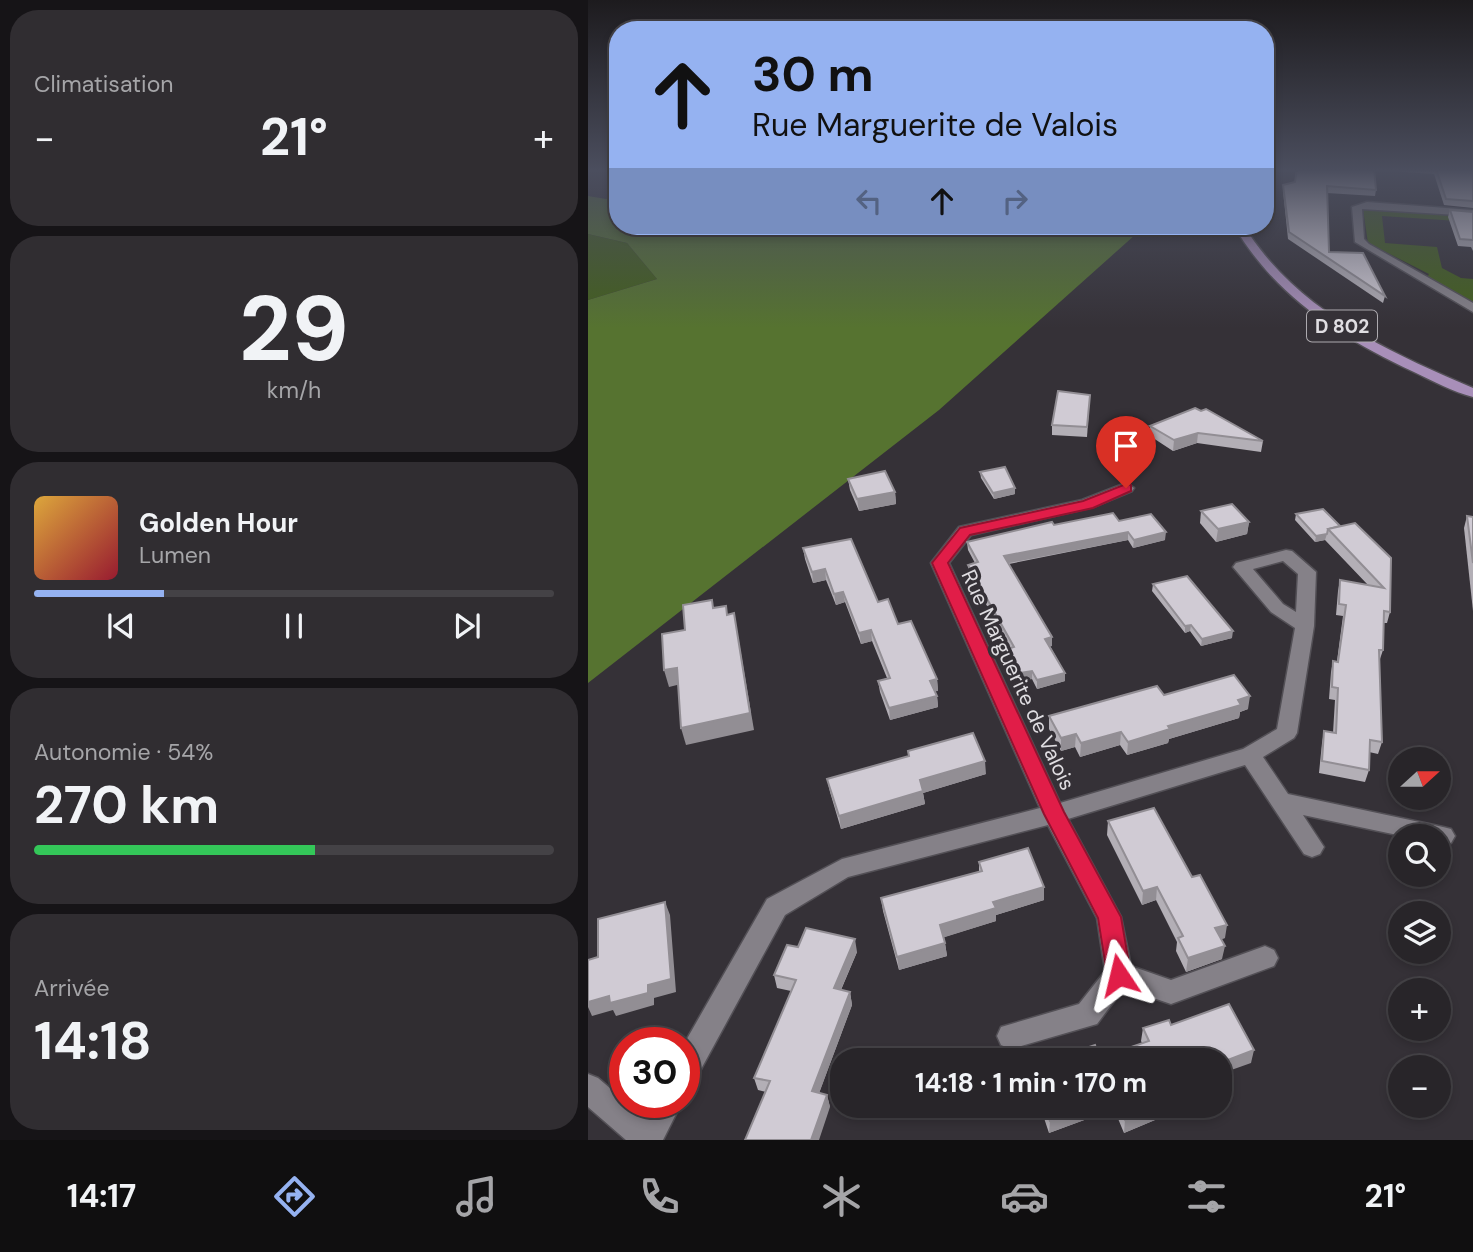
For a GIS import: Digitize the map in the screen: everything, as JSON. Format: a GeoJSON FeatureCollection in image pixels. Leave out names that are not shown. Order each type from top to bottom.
{"type":"FeatureCollection","features":[{"type":"Feature","properties":{"kind":"main road","name":"D 802"},"geometry":{"type":"LineString","coordinates":[[1243,235],[1275,275],[1321,313],[1379,347],[1473,393]]}},
{"type":"Feature","properties":{"kind":"street"},"geometry":{"type":"LineString","coordinates":[[1358,222],[1359,240],[1365,246],[1473,308]]}},
{"type":"Feature","properties":{"kind":"street","name":"Rue Marguerite de Valois"},"geometry":{"type":"LineString","coordinates":[[1055,814],[940,563],[965,531],[1087,505],[1126,488]]}},
{"type":"Feature","properties":{"kind":"street"},"geometry":{"type":"LineString","coordinates":[[700,1043],[776,906],[842,869],[1055,814],[1251,755],[1287,733],[1305,625]]}},
{"type":"Feature","properties":{"kind":"street"},"geometry":{"type":"LineString","coordinates":[[1251,755],[1312,847]]}},
{"type":"Feature","properties":{"kind":"street"},"geometry":{"type":"LineString","coordinates":[[1281,801],[1388,824]]}},
{"type":"Feature","properties":{"kind":"street"},"geometry":{"type":"LineString","coordinates":[[1011,1036],[1087,1015],[1119,975],[1110,917],[1055,814]]}},
{"type":"Feature","properties":{"kind":"street"},"geometry":{"type":"LineString","coordinates":[[1119,975],[1171,992],[1265,958]]}},
{"type":"Feature","properties":{"kind":"street"},"geometry":{"type":"LineString","coordinates":[[588,1088],[647,1140],[659,1118]]}},
{"type":"Feature","properties":{"kind":"green space"},"geometry":{"type":"Polygon","coordinates":[[[588,222],[609,222],[609,235],[1135,235],[939,410],[588,683],[588,300],[657,279],[627,243],[588,234],[588,222]]]}},
{"type":"Feature","properties":{"kind":"green space"},"geometry":{"type":"Polygon","coordinates":[[[1365,222],[1383,222],[1385,243],[1437,247],[1442,268],[1461,278],[1473,279],[1473,304],[1427,277],[1429,274],[1368,243],[1365,222]]]}},
{"type":"Feature","properties":{"kind":"green space"},"geometry":{"type":"Polygon","coordinates":[[[588,234],[627,243],[657,279],[588,300],[588,234]]]}},
{"type":"Feature","properties":{"kind":"building"},"geometry":{"type":"Polygon","coordinates":[[[1288,222],[1328,222],[1329,252],[1363,253],[1385,296],[1289,232],[1288,222]]]}},
{"type":"Feature","properties":{"kind":"building"},"geometry":{"type":"Polygon","coordinates":[[[1454,222],[1473,222],[1473,240],[1460,239],[1454,222]]]}},
{"type":"Feature","properties":{"kind":"building"},"geometry":{"type":"Polygon","coordinates":[[[1058,391],[1090,395],[1087,427],[1052,425],[1058,391]]]}},
{"type":"Feature","properties":{"kind":"building"},"geometry":{"type":"Polygon","coordinates":[[[1195,408],[1201,411],[1206,409],[1263,441],[1198,433],[1174,440],[1150,426],[1195,408]]]}},
{"type":"Feature","properties":{"kind":"building"},"geometry":{"type":"Polygon","coordinates":[[[1005,467],[1015,488],[993,493],[980,472],[1005,467]]]}},
{"type":"Feature","properties":{"kind":"building"},"geometry":{"type":"Polygon","coordinates":[[[885,471],[895,492],[857,499],[848,479],[885,471]]]}},
{"type":"Feature","properties":{"kind":"building"},"geometry":{"type":"Polygon","coordinates":[[[1232,504],[1249,522],[1218,529],[1201,511],[1232,504]]]}},
{"type":"Feature","properties":{"kind":"building"},"geometry":{"type":"Polygon","coordinates":[[[1323,509],[1340,526],[1328,529],[1327,534],[1316,536],[1296,514],[1323,509]]]}},
{"type":"Feature","properties":{"kind":"building"},"geometry":{"type":"Polygon","coordinates":[[[1113,513],[1119,521],[1151,514],[1166,532],[1134,540],[1128,532],[1004,556],[1052,637],[1045,639],[1065,673],[1037,680],[1032,671],[1020,673],[1007,649],[1014,647],[968,565],[978,562],[967,542],[1052,522],[1054,525],[1113,513]]]}},
{"type":"Feature","properties":{"kind":"building"},"geometry":{"type":"Polygon","coordinates":[[[1467,516],[1473,517],[1473,563],[1467,516]]]}},
{"type":"Feature","properties":{"kind":"building"},"geometry":{"type":"Polygon","coordinates":[[[1355,523],[1391,558],[1390,612],[1384,611],[1383,650],[1379,650],[1382,742],[1370,740],[1369,770],[1322,761],[1324,731],[1336,733],[1338,688],[1332,687],[1333,661],[1338,662],[1346,605],[1339,604],[1340,580],[1384,588],[1328,529],[1355,523]]]}},
{"type":"Feature","properties":{"kind":"building"},"geometry":{"type":"Polygon","coordinates":[[[851,539],[878,602],[888,599],[898,624],[911,621],[937,679],[930,681],[937,696],[889,708],[878,681],[890,678],[871,630],[859,633],[843,592],[834,594],[825,569],[812,572],[803,548],[851,539]]]}},
{"type":"Feature","properties":{"kind":"building"},"geometry":{"type":"Polygon","coordinates":[[[1187,576],[1233,631],[1202,639],[1191,625],[1185,626],[1153,584],[1187,576]]]}},
{"type":"Feature","properties":{"kind":"building"},"geometry":{"type":"Polygon","coordinates":[[[712,600],[713,608],[726,606],[727,615],[734,613],[750,713],[681,728],[677,668],[664,670],[662,634],[685,630],[683,605],[712,600]]]}},
{"type":"Feature","properties":{"kind":"building"},"geometry":{"type":"Polygon","coordinates":[[[1234,675],[1250,696],[1238,700],[1241,705],[1168,726],[1170,729],[1128,742],[1121,732],[1081,743],[1076,734],[1061,738],[1049,716],[1157,686],[1164,695],[1234,675]]]}},
{"type":"Feature","properties":{"kind":"building"},"geometry":{"type":"Polygon","coordinates":[[[973,733],[985,761],[920,780],[923,791],[839,816],[827,779],[909,756],[908,751],[973,733]]]}},
{"type":"Feature","properties":{"kind":"building"},"geometry":{"type":"Polygon","coordinates":[[[1154,808],[1192,877],[1200,875],[1227,925],[1215,928],[1225,946],[1188,958],[1178,938],[1183,936],[1157,887],[1143,891],[1108,821],[1154,808]]]}},
{"type":"Feature","properties":{"kind":"building"},"geometry":{"type":"Polygon","coordinates":[[[1028,848],[1044,887],[993,902],[996,908],[940,925],[945,943],[897,957],[881,898],[982,871],[979,862],[1028,848]]]}},
{"type":"Feature","properties":{"kind":"building"},"geometry":{"type":"Polygon","coordinates":[[[665,902],[671,979],[648,985],[648,993],[610,1003],[609,996],[588,1002],[588,960],[598,957],[598,919],[665,902]]]}},
{"type":"Feature","properties":{"kind":"building"},"geometry":{"type":"Polygon","coordinates":[[[806,928],[855,939],[834,988],[850,992],[812,1091],[827,1095],[811,1140],[745,1140],[770,1081],[754,1078],[796,980],[774,975],[787,945],[798,947],[806,928]]]}},
{"type":"Feature","properties":{"kind":"building"},"geometry":{"type":"Polygon","coordinates":[[[1229,1004],[1254,1050],[1232,1058],[1232,1048],[1128,1048],[1149,1041],[1143,1028],[1169,1020],[1171,1025],[1229,1004]]]}},
{"type":"Feature","properties":{"kind":"route"},"geometry":{"type":"LineString","coordinates":[[1119,975],[1110,917],[1055,814],[940,563],[965,531],[1087,505],[1126,488]]}}]}
